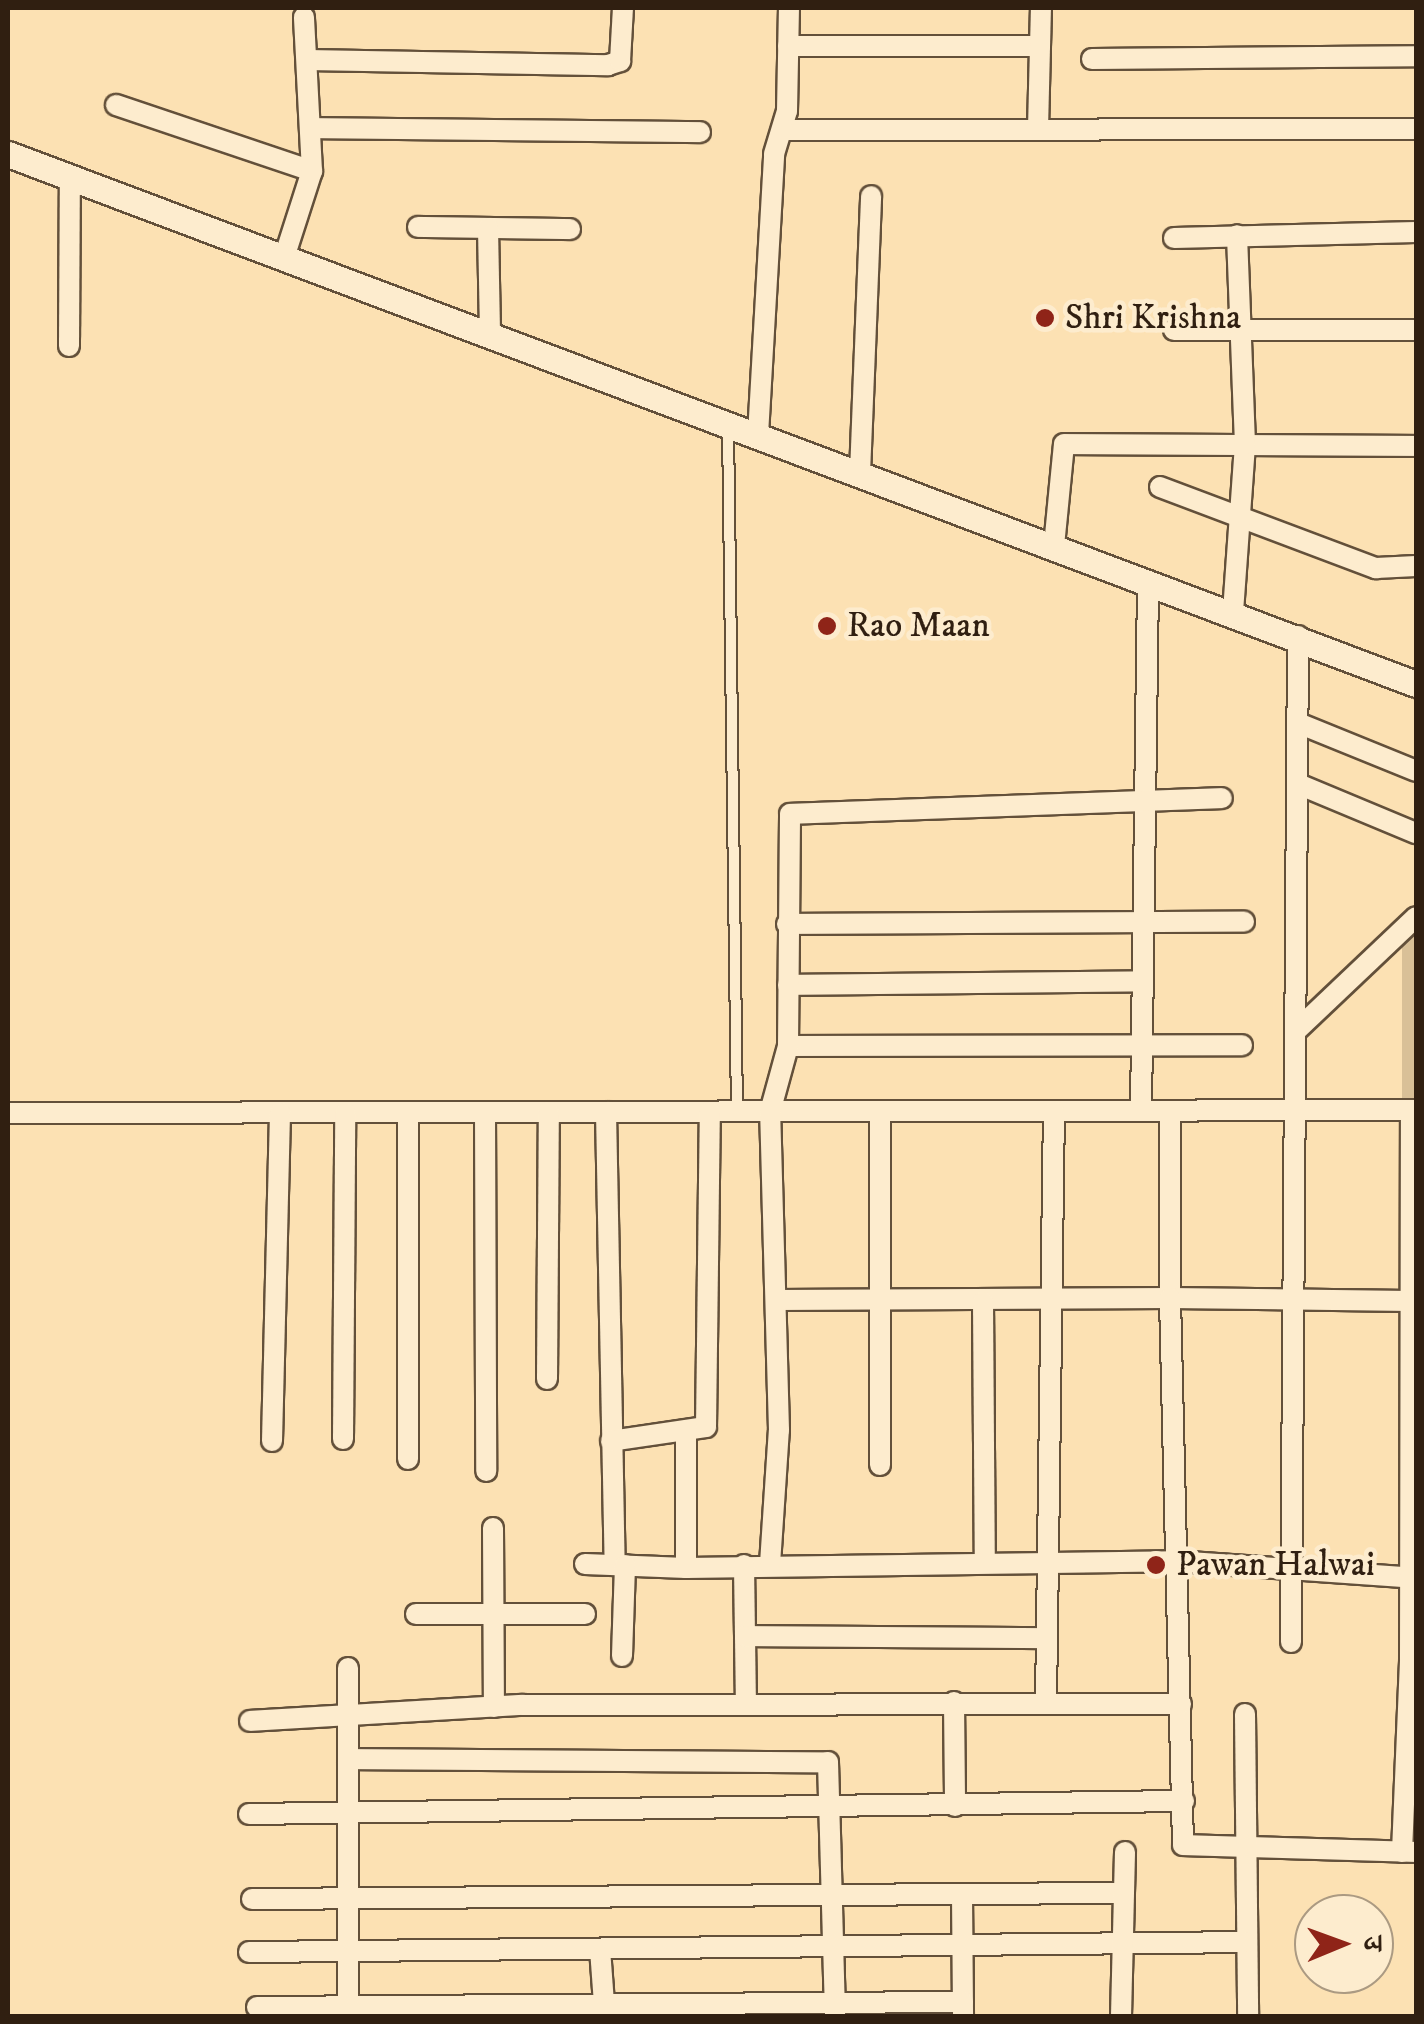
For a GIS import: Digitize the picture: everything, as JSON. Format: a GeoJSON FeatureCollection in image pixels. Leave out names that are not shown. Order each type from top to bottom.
{"type":"FeatureCollection","features":[{"type":"Feature","properties":{"kind":"street"},"geometry":{"type":"LineString","coordinates":[[307,60],[608,65],[622,53],[624,8]]}},
{"type":"Feature","properties":{"kind":"street"},"geometry":{"type":"LineString","coordinates":[[758,435],[774,154],[785,130],[789,8]]}},
{"type":"Feature","properties":{"kind":"street"},"geometry":{"type":"LineString","coordinates":[[1038,129],[1041,8]]}},
{"type":"Feature","properties":{"kind":"street"},"geometry":{"type":"LineString","coordinates":[[284,258],[312,171],[304,17]]}},
{"type":"Feature","properties":{"kind":"street"},"geometry":{"type":"LineString","coordinates":[[788,46],[1040,46]]}},
{"type":"Feature","properties":{"kind":"street"},"geometry":{"type":"LineString","coordinates":[[1092,59],[1416,56]]}},
{"type":"Feature","properties":{"kind":"street"},"geometry":{"type":"LineString","coordinates":[[116,105],[312,171]]}},
{"type":"Feature","properties":{"kind":"street"},"geometry":{"type":"LineString","coordinates":[[312,128],[700,132]]}},
{"type":"Feature","properties":{"kind":"street"},"geometry":{"type":"LineString","coordinates":[[785,130],[1416,129]]}},
{"type":"Feature","properties":{"kind":"street"},"geometry":{"type":"LineString","coordinates":[[8,154],[1298,636],[1416,684]]}},
{"type":"Feature","properties":{"kind":"street"},"geometry":{"type":"LineString","coordinates":[[68,346],[70,178]]}},
{"type":"Feature","properties":{"kind":"street"},"geometry":{"type":"LineString","coordinates":[[860,473],[871,196]]}},
{"type":"Feature","properties":{"kind":"street"},"geometry":{"type":"LineString","coordinates":[[418,227],[570,229]]}},
{"type":"Feature","properties":{"kind":"street"},"geometry":{"type":"LineString","coordinates":[[488,228],[490,334]]}},
{"type":"Feature","properties":{"kind":"street"},"geometry":{"type":"LineString","coordinates":[[1174,238],[1416,232]]}},
{"type":"Feature","properties":{"kind":"street"},"geometry":{"type":"LineString","coordinates":[[1233,612],[1245,444],[1237,235]]}},
{"type":"Feature","properties":{"kind":"street"},"geometry":{"type":"LineString","coordinates":[[1174,330],[1416,330]]}},
{"type":"Feature","properties":{"kind":"street"},"geometry":{"type":"LineString","coordinates":[[1054,546],[1064,444],[1416,446]]}},
{"type":"Feature","properties":{"kind":"street"},"geometry":{"type":"LineString","coordinates":[[1160,487],[1376,568],[1416,566]]}},
{"type":"Feature","properties":{"kind":"street"},"geometry":{"type":"LineString","coordinates":[[1141,1111],[1148,581]]}},
{"type":"Feature","properties":{"kind":"street"},"geometry":{"type":"LineString","coordinates":[[1291,1642],[1299,1111],[1298,636]]}},
{"type":"Feature","properties":{"kind":"street"},"geometry":{"type":"LineString","coordinates":[[1298,723],[1416,771]]}},
{"type":"Feature","properties":{"kind":"street"},"geometry":{"type":"LineString","coordinates":[[1298,784],[1416,833]]}},
{"type":"Feature","properties":{"kind":"street"},"geometry":{"type":"LineString","coordinates":[[770,1564],[779,1430],[770,1112],[788,1046],[790,814],[1222,798]]}},
{"type":"Feature","properties":{"kind":"street"},"geometry":{"type":"LineString","coordinates":[[1299,1028],[1416,917]]}},
{"type":"Feature","properties":{"kind":"street"},"geometry":{"type":"LineString","coordinates":[[787,924],[1244,922]]}},
{"type":"Feature","properties":{"kind":"street"},"geometry":{"type":"LineString","coordinates":[[788,985],[1142,981]]}},
{"type":"Feature","properties":{"kind":"street"},"geometry":{"type":"LineString","coordinates":[[788,1046],[1242,1045]]}},
{"type":"Feature","properties":{"kind":"street"},"geometry":{"type":"LineString","coordinates":[[8,1114],[1414,1110],[1410,1301],[1414,1340],[1412,1521],[1406,1576],[1413,1659],[1409,1852],[1184,1847],[1175,1561],[1170,1111]]}},
{"type":"Feature","properties":{"kind":"street"},"geometry":{"type":"LineString","coordinates":[[1046,1703],[1054,1111]]}},
{"type":"Feature","properties":{"kind":"street"},"geometry":{"type":"LineString","coordinates":[[408,1112],[408,1459]]}},
{"type":"Feature","properties":{"kind":"street"},"geometry":{"type":"LineString","coordinates":[[485,1112],[486,1472]]}},
{"type":"Feature","properties":{"kind":"street"},"geometry":{"type":"LineString","coordinates":[[547,1379],[549,1112]]}},
{"type":"Feature","properties":{"kind":"street"},"geometry":{"type":"LineString","coordinates":[[606,1112],[611,1441],[622,1656]]}},
{"type":"Feature","properties":{"kind":"street"},"geometry":{"type":"LineString","coordinates":[[611,1441],[702,1431],[707,1420],[710,1112]]}},
{"type":"Feature","properties":{"kind":"street"},"geometry":{"type":"LineString","coordinates":[[880,1112],[880,1466]]}},
{"type":"Feature","properties":{"kind":"street"},"geometry":{"type":"LineString","coordinates":[[272,1441],[280,1113]]}},
{"type":"Feature","properties":{"kind":"street"},"geometry":{"type":"LineString","coordinates":[[343,1439],[346,1113]]}},
{"type":"Feature","properties":{"kind":"street"},"geometry":{"type":"LineString","coordinates":[[776,1300],[1410,1301]]}},
{"type":"Feature","properties":{"kind":"street"},"geometry":{"type":"LineString","coordinates":[[983,1302],[984,1563]]}},
{"type":"Feature","properties":{"kind":"street"},"geometry":{"type":"LineString","coordinates":[[686,1432],[686,1568]]}},
{"type":"Feature","properties":{"kind":"street"},"geometry":{"type":"LineString","coordinates":[[493,1528],[490,1614],[494,1707]]}},
{"type":"Feature","properties":{"kind":"street"},"geometry":{"type":"LineString","coordinates":[[584,1564],[686,1568],[1175,1561],[1406,1576]]}},
{"type":"Feature","properties":{"kind":"street"},"geometry":{"type":"LineString","coordinates":[[744,1565],[746,1704]]}},
{"type":"Feature","properties":{"kind":"street"},"geometry":{"type":"LineString","coordinates":[[416,1614],[585,1614]]}},
{"type":"Feature","properties":{"kind":"street"},"geometry":{"type":"LineString","coordinates":[[745,1636],[1048,1638]]}},
{"type":"Feature","properties":{"kind":"street"},"geometry":{"type":"LineString","coordinates":[[348,1668],[348,2010]]}},
{"type":"Feature","properties":{"kind":"street"},"geometry":{"type":"LineString","coordinates":[[954,1702],[954,1806]]}},
{"type":"Feature","properties":{"kind":"street"},"geometry":{"type":"LineString","coordinates":[[250,1720],[494,1707],[1181,1704]]}},
{"type":"Feature","properties":{"kind":"street"},"geometry":{"type":"LineString","coordinates":[[1246,1714],[1248,2016]]}},
{"type":"Feature","properties":{"kind":"street"},"geometry":{"type":"LineString","coordinates":[[348,1759],[826,1761],[834,1810],[834,2010]]}},
{"type":"Feature","properties":{"kind":"street"},"geometry":{"type":"LineString","coordinates":[[248,1814],[834,1810],[1184,1801]]}},
{"type":"Feature","properties":{"kind":"street"},"geometry":{"type":"LineString","coordinates":[[1121,2016],[1125,1852]]}},
{"type":"Feature","properties":{"kind":"street"},"geometry":{"type":"LineString","coordinates":[[252,1899],[1122,1893]]}},
{"type":"Feature","properties":{"kind":"street"},"geometry":{"type":"LineString","coordinates":[[258,2007],[348,2010],[604,2004],[963,2009],[962,1895]]}},
{"type":"Feature","properties":{"kind":"street"},"geometry":{"type":"LineString","coordinates":[[249,1952],[1246,1942]]}},
{"type":"Feature","properties":{"kind":"street"},"geometry":{"type":"LineString","coordinates":[[600,1948],[604,2004]]}},
{"type":"Feature","properties":{"kind":"lane"},"geometry":{"type":"LineString","coordinates":[[728,424],[737,1112]]}},
{"type":"Feature","properties":{"kind":"shaded area"},"geometry":{"type":"Polygon","coordinates":[[[1402,919],[1416,919],[1416,1291],[1402,1291],[1402,919]]]}},
{"type":"Feature","properties":{"kind":"place","name":"Shri Krishna"},"geometry":{"type":"Point","coordinates":[1045,318]}},
{"type":"Feature","properties":{"kind":"place","name":"Rao Maan"},"geometry":{"type":"Point","coordinates":[827,626]}},
{"type":"Feature","properties":{"kind":"place","name":"Pawan Halwai"},"geometry":{"type":"Point","coordinates":[1156,1565]}}]}
